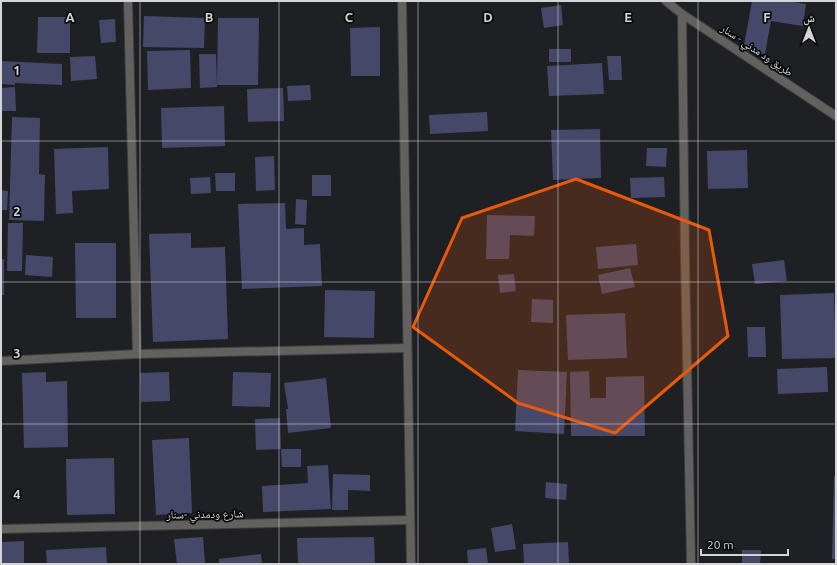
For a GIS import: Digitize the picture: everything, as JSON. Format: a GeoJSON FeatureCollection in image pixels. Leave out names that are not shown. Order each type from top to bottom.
{"type":"FeatureCollection","features":[{"type":"Feature","properties":{"kind":"street"},"geometry":{"type":"LineString","coordinates":[[128,1],[137,354]]}},
{"type":"Feature","properties":{"kind":"street"},"geometry":{"type":"LineString","coordinates":[[402,1],[411,564]]}},
{"type":"Feature","properties":{"kind":"street","name":"طريق ود مدني - سنار"},"geometry":{"type":"LineString","coordinates":[[666,1],[682,14],[836,116]]}},
{"type":"Feature","properties":{"kind":"street"},"geometry":{"type":"LineString","coordinates":[[682,14],[691,564]]}},
{"type":"Feature","properties":{"kind":"street"},"geometry":{"type":"LineString","coordinates":[[1,361],[137,354],[407,348]]}},
{"type":"Feature","properties":{"kind":"street","name":"شارع ودمدني -سنار"},"geometry":{"type":"LineString","coordinates":[[1,529],[410,520]]}},
{"type":"Feature","properties":{"kind":"highlighted area"},"geometry":{"type":"Polygon","coordinates":[[[576,179],[709,230],[728,336],[615,433],[518,403],[413,327],[462,218],[576,179]]]}},
{"type":"Feature","properties":{"kind":"building"},"geometry":{"type":"Polygon","coordinates":[[[752,1],[787,1],[806,4],[803,26],[771,21],[765,54],[743,51],[752,1]]]}},
{"type":"Feature","properties":{"kind":"building"},"geometry":{"type":"Polygon","coordinates":[[[561,5],[563,25],[544,28],[541,8],[561,5]]]}},
{"type":"Feature","properties":{"kind":"building"},"geometry":{"type":"Polygon","coordinates":[[[144,16],[205,18],[204,48],[143,47],[144,16]]]}},
{"type":"Feature","properties":{"kind":"building"},"geometry":{"type":"Polygon","coordinates":[[[38,17],[70,17],[70,53],[37,53],[38,17]]]}},
{"type":"Feature","properties":{"kind":"building"},"geometry":{"type":"Polygon","coordinates":[[[218,18],[259,18],[258,85],[217,85],[218,18]]]}},
{"type":"Feature","properties":{"kind":"building"},"geometry":{"type":"Polygon","coordinates":[[[115,19],[116,42],[101,43],[99,20],[115,19]]]}},
{"type":"Feature","properties":{"kind":"building"},"geometry":{"type":"Polygon","coordinates":[[[380,27],[380,76],[351,76],[350,28],[380,27]]]}},
{"type":"Feature","properties":{"kind":"building"},"geometry":{"type":"Polygon","coordinates":[[[549,49],[571,49],[571,62],[549,62],[549,49]]]}},
{"type":"Feature","properties":{"kind":"building"},"geometry":{"type":"Polygon","coordinates":[[[190,50],[191,88],[148,90],[147,51],[190,50]]]}},
{"type":"Feature","properties":{"kind":"building"},"geometry":{"type":"Polygon","coordinates":[[[199,54],[216,54],[217,87],[200,88],[199,54]]]}},
{"type":"Feature","properties":{"kind":"building"},"geometry":{"type":"Polygon","coordinates":[[[95,56],[97,79],[71,81],[70,57],[95,56]]]}},
{"type":"Feature","properties":{"kind":"building"},"geometry":{"type":"Polygon","coordinates":[[[607,56],[621,56],[622,80],[609,80],[607,56]]]}},
{"type":"Feature","properties":{"kind":"building"},"geometry":{"type":"Polygon","coordinates":[[[1,61],[62,64],[62,85],[15,83],[15,85],[1,84],[1,61]]]}},
{"type":"Feature","properties":{"kind":"building"},"geometry":{"type":"Polygon","coordinates":[[[602,63],[604,94],[549,96],[547,66],[602,63]]]}},
{"type":"Feature","properties":{"kind":"building"},"geometry":{"type":"Polygon","coordinates":[[[310,85],[311,100],[288,101],[287,86],[310,85]]]}},
{"type":"Feature","properties":{"kind":"building"},"geometry":{"type":"Polygon","coordinates":[[[15,87],[16,111],[1,111],[1,88],[15,87]]]}},
{"type":"Feature","properties":{"kind":"building"},"geometry":{"type":"Polygon","coordinates":[[[283,88],[284,121],[248,122],[247,89],[283,88]]]}},
{"type":"Feature","properties":{"kind":"building"},"geometry":{"type":"Polygon","coordinates":[[[224,106],[225,146],[162,148],[161,108],[224,106]]]}},
{"type":"Feature","properties":{"kind":"building"},"geometry":{"type":"Polygon","coordinates":[[[487,112],[488,131],[430,134],[429,115],[487,112]]]}},
{"type":"Feature","properties":{"kind":"building"},"geometry":{"type":"Polygon","coordinates":[[[12,117],[40,118],[39,174],[45,175],[44,221],[9,220],[12,117]]]}},
{"type":"Feature","properties":{"kind":"building"},"geometry":{"type":"Polygon","coordinates":[[[600,129],[601,178],[553,180],[551,130],[600,129]]]}},
{"type":"Feature","properties":{"kind":"building"},"geometry":{"type":"Polygon","coordinates":[[[108,147],[109,189],[72,191],[73,213],[56,214],[54,149],[108,147]]]}},
{"type":"Feature","properties":{"kind":"building"},"geometry":{"type":"Polygon","coordinates":[[[647,148],[667,148],[666,167],[646,166],[647,148]]]}},
{"type":"Feature","properties":{"kind":"building"},"geometry":{"type":"Polygon","coordinates":[[[747,150],[748,188],[708,189],[707,151],[747,150]]]}},
{"type":"Feature","properties":{"kind":"building"},"geometry":{"type":"Polygon","coordinates":[[[274,156],[275,190],[256,191],[255,157],[274,156]]]}},
{"type":"Feature","properties":{"kind":"building"},"geometry":{"type":"Polygon","coordinates":[[[215,173],[235,173],[235,191],[216,191],[215,173]]]}},
{"type":"Feature","properties":{"kind":"building"},"geometry":{"type":"Polygon","coordinates":[[[312,175],[331,175],[331,196],[312,196],[312,175]]]}},
{"type":"Feature","properties":{"kind":"building"},"geometry":{"type":"Polygon","coordinates":[[[210,177],[211,193],[191,194],[190,178],[210,177]]]}},
{"type":"Feature","properties":{"kind":"building"},"geometry":{"type":"Polygon","coordinates":[[[664,177],[665,197],[631,198],[630,178],[664,177]]]}},
{"type":"Feature","properties":{"kind":"building"},"geometry":{"type":"Polygon","coordinates":[[[1,190],[8,191],[7,210],[1,210],[1,190]]]}},
{"type":"Feature","properties":{"kind":"building"},"geometry":{"type":"Polygon","coordinates":[[[296,199],[307,200],[306,225],[295,224],[296,199]]]}},
{"type":"Feature","properties":{"kind":"building"},"geometry":{"type":"Polygon","coordinates":[[[285,203],[286,229],[304,228],[304,245],[320,244],[322,286],[242,289],[238,204],[285,203]]]}},
{"type":"Feature","properties":{"kind":"building"},"geometry":{"type":"Polygon","coordinates":[[[487,215],[535,216],[534,236],[510,235],[509,259],[486,259],[487,215]]]}},
{"type":"Feature","properties":{"kind":"building"},"geometry":{"type":"Polygon","coordinates":[[[8,223],[23,223],[22,271],[7,271],[8,223]]]}},
{"type":"Feature","properties":{"kind":"building"},"geometry":{"type":"Polygon","coordinates":[[[191,233],[191,248],[225,247],[228,339],[153,342],[149,234],[191,233]]]}},
{"type":"Feature","properties":{"kind":"building"},"geometry":{"type":"Polygon","coordinates":[[[75,243],[116,243],[116,318],[76,318],[75,243]]]}},
{"type":"Feature","properties":{"kind":"building"},"geometry":{"type":"Polygon","coordinates":[[[636,244],[638,265],[598,269],[596,247],[636,244]]]}},
{"type":"Feature","properties":{"kind":"building"},"geometry":{"type":"Polygon","coordinates":[[[26,255],[53,257],[52,277],[25,275],[26,255]]]}},
{"type":"Feature","properties":{"kind":"building"},"geometry":{"type":"Polygon","coordinates":[[[1,259],[4,259],[4,295],[1,295],[1,259]]]}},
{"type":"Feature","properties":{"kind":"building"},"geometry":{"type":"Polygon","coordinates":[[[784,260],[787,281],[755,284],[752,264],[784,260]]]}},
{"type":"Feature","properties":{"kind":"building"},"geometry":{"type":"Polygon","coordinates":[[[630,268],[635,287],[602,294],[598,275],[630,268]]]}},
{"type":"Feature","properties":{"kind":"building"},"geometry":{"type":"Polygon","coordinates":[[[514,274],[516,291],[500,293],[498,275],[514,274]]]}},
{"type":"Feature","properties":{"kind":"building"},"geometry":{"type":"Polygon","coordinates":[[[325,290],[375,291],[374,338],[324,337],[325,290]]]}},
{"type":"Feature","properties":{"kind":"building"},"geometry":{"type":"Polygon","coordinates":[[[834,293],[836,358],[782,359],[780,295],[834,293]]]}},
{"type":"Feature","properties":{"kind":"building"},"geometry":{"type":"Polygon","coordinates":[[[532,299],[553,300],[553,323],[531,322],[532,299]]]}},
{"type":"Feature","properties":{"kind":"building"},"geometry":{"type":"Polygon","coordinates":[[[625,313],[627,358],[568,360],[566,315],[625,313]]]}},
{"type":"Feature","properties":{"kind":"building"},"geometry":{"type":"Polygon","coordinates":[[[747,327],[765,327],[766,357],[748,357],[747,327]]]}},
{"type":"Feature","properties":{"kind":"building"},"geometry":{"type":"Polygon","coordinates":[[[827,367],[828,392],[778,394],[777,369],[827,367]]]}},
{"type":"Feature","properties":{"kind":"building"},"geometry":{"type":"Polygon","coordinates":[[[518,370],[567,372],[564,434],[515,431],[518,370]]]}},
{"type":"Feature","properties":{"kind":"building"},"geometry":{"type":"Polygon","coordinates":[[[589,371],[590,398],[606,398],[606,377],[644,376],[645,436],[571,436],[570,372],[589,371]]]}},
{"type":"Feature","properties":{"kind":"building"},"geometry":{"type":"Polygon","coordinates":[[[46,372],[46,382],[67,381],[68,447],[24,448],[22,373],[46,372]]]}},
{"type":"Feature","properties":{"kind":"building"},"geometry":{"type":"Polygon","coordinates":[[[169,372],[170,401],[141,402],[140,373],[169,372]]]}},
{"type":"Feature","properties":{"kind":"building"},"geometry":{"type":"Polygon","coordinates":[[[233,372],[271,373],[270,407],[232,406],[233,372]]]}},
{"type":"Feature","properties":{"kind":"building"},"geometry":{"type":"Polygon","coordinates":[[[326,378],[331,428],[288,433],[286,409],[288,409],[284,383],[326,378]]]}},
{"type":"Feature","properties":{"kind":"building"},"geometry":{"type":"Polygon","coordinates":[[[280,418],[281,449],[256,450],[255,419],[280,418]]]}},
{"type":"Feature","properties":{"kind":"building"},"geometry":{"type":"Polygon","coordinates":[[[189,438],[192,513],[156,515],[152,440],[189,438]]]}},
{"type":"Feature","properties":{"kind":"building"},"geometry":{"type":"Polygon","coordinates":[[[281,449],[301,449],[301,467],[282,467],[281,449]]]}},
{"type":"Feature","properties":{"kind":"building"},"geometry":{"type":"Polygon","coordinates":[[[114,458],[115,514],[67,515],[66,459],[114,458]]]}},
{"type":"Feature","properties":{"kind":"building"},"geometry":{"type":"Polygon","coordinates":[[[328,465],[331,509],[263,512],[262,486],[308,483],[307,466],[328,465]]]}},
{"type":"Feature","properties":{"kind":"building"},"geometry":{"type":"Polygon","coordinates":[[[333,474],[370,475],[370,491],[348,490],[348,510],[332,510],[333,474]]]}},
{"type":"Feature","properties":{"kind":"building"},"geometry":{"type":"Polygon","coordinates":[[[834,476],[836,476],[836,559],[832,559],[834,476]]]}},
{"type":"Feature","properties":{"kind":"building"},"geometry":{"type":"Polygon","coordinates":[[[546,482],[567,484],[566,500],[545,498],[546,482]]]}},
{"type":"Feature","properties":{"kind":"building"},"geometry":{"type":"Polygon","coordinates":[[[512,524],[516,549],[495,552],[491,528],[512,524]]]}},
{"type":"Feature","properties":{"kind":"building"},"geometry":{"type":"Polygon","coordinates":[[[203,537],[205,564],[177,564],[174,539],[203,537]]]}},
{"type":"Feature","properties":{"kind":"building"},"geometry":{"type":"Polygon","coordinates":[[[374,537],[375,564],[298,564],[297,538],[374,537]]]}},
{"type":"Feature","properties":{"kind":"building"},"geometry":{"type":"Polygon","coordinates":[[[24,541],[24,564],[2,564],[1,542],[24,541]]]}},
{"type":"Feature","properties":{"kind":"building"},"geometry":{"type":"Polygon","coordinates":[[[568,542],[569,564],[524,564],[523,544],[568,542]]]}},
{"type":"Feature","properties":{"kind":"building"},"geometry":{"type":"Polygon","coordinates":[[[106,547],[107,564],[47,564],[46,550],[106,547]]]}},
{"type":"Feature","properties":{"kind":"building"},"geometry":{"type":"Polygon","coordinates":[[[486,548],[488,564],[468,564],[467,550],[486,548]]]}},
{"type":"Feature","properties":{"kind":"building"},"geometry":{"type":"Polygon","coordinates":[[[742,550],[761,550],[760,564],[742,564],[742,550]]]}},
{"type":"Feature","properties":{"kind":"building"},"geometry":{"type":"Polygon","coordinates":[[[261,554],[262,564],[219,564],[219,559],[261,554]]]}}]}
